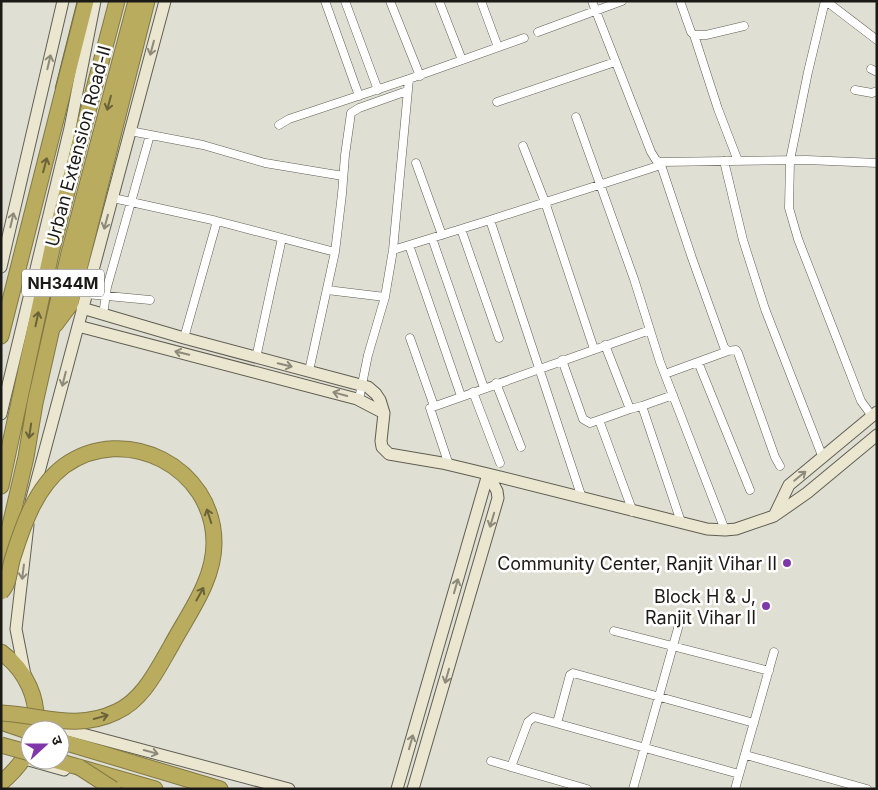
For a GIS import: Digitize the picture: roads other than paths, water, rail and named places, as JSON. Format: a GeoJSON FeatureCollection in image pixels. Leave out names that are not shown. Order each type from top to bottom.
{"type":"FeatureCollection","features":[{"type":"Feature","properties":{"kind":"highway"},"geometry":{"type":"LineString","coordinates":[[1,336],[86,1]]}},
{"type":"Feature","properties":{"kind":"highway","name":"Urban Extension Road-II"},"geometry":{"type":"LineString","coordinates":[[1,486],[52,249],[117,1]]}},
{"type":"Feature","properties":{"kind":"highway","name":"Urban Extension Road-II"},"geometry":{"type":"LineString","coordinates":[[1,564],[26,457],[35,403],[51,331],[136,1]]}},
{"type":"Feature","properties":{"kind":"highway"},"geometry":{"type":"LineString","coordinates":[[51,331],[70,305],[147,1]]}},
{"type":"Feature","properties":{"kind":"highway"},"geometry":{"type":"LineString","coordinates":[[1,592],[6,587],[12,558],[31,508],[48,480],[64,466],[82,456],[115,449],[148,453],[179,469],[193,483],[205,502],[212,523],[214,543],[212,564],[206,581],[155,674],[137,698],[117,712],[81,721],[51,721],[1,713]]}},
{"type":"Feature","properties":{"kind":"highway"},"geometry":{"type":"LineString","coordinates":[[1,652],[12,660],[26,678],[34,699],[34,720]]}},
{"type":"Feature","properties":{"kind":"highway"},"geometry":{"type":"LineString","coordinates":[[1,722],[20,725]]}},
{"type":"Feature","properties":{"kind":"highway"},"geometry":{"type":"LineString","coordinates":[[70,744],[220,789]]}},
{"type":"Feature","properties":{"kind":"highway"},"geometry":{"type":"LineString","coordinates":[[1,745],[20,751]]}},
{"type":"Feature","properties":{"kind":"highway"},"geometry":{"type":"LineString","coordinates":[[1,783],[14,773],[20,764]]}},
{"type":"Feature","properties":{"kind":"highway"},"geometry":{"type":"LineString","coordinates":[[70,765],[155,789]]}},
{"type":"Feature","properties":{"kind":"highway"},"geometry":{"type":"LineString","coordinates":[[79,768],[113,789]]}},
{"type":"Feature","properties":{"kind":"street"},"geometry":{"type":"LineString","coordinates":[[1,267],[63,1]]}},
{"type":"Feature","properties":{"kind":"street"},"geometry":{"type":"LineString","coordinates":[[1,414],[70,128],[95,1]]}},
{"type":"Feature","properties":{"kind":"street"},"geometry":{"type":"LineString","coordinates":[[26,678],[16,629],[32,496],[47,446],[82,308],[165,1]]}},
{"type":"Feature","properties":{"kind":"street"},"geometry":{"type":"LineString","coordinates":[[325,1],[359,96]]}},
{"type":"Feature","properties":{"kind":"street"},"geometry":{"type":"LineString","coordinates":[[344,1],[378,90]]}},
{"type":"Feature","properties":{"kind":"street"},"geometry":{"type":"LineString","coordinates":[[390,1],[420,76]]}},
{"type":"Feature","properties":{"kind":"street"},"geometry":{"type":"LineString","coordinates":[[439,1],[462,60]]}},
{"type":"Feature","properties":{"kind":"street"},"geometry":{"type":"LineString","coordinates":[[481,1],[498,47]]}},
{"type":"Feature","properties":{"kind":"street"},"geometry":{"type":"LineString","coordinates":[[592,1],[650,152],[661,163],[695,267],[724,346],[728,351]]}},
{"type":"Feature","properties":{"kind":"street"},"geometry":{"type":"LineString","coordinates":[[538,32],[622,1]]}},
{"type":"Feature","properties":{"kind":"street"},"geometry":{"type":"LineString","coordinates":[[680,1],[691,32],[694,35],[718,109],[738,161]]}},
{"type":"Feature","properties":{"kind":"street"},"geometry":{"type":"LineString","coordinates":[[774,516],[789,486],[874,414],[861,400],[798,238],[789,208],[790,160],[825,1],[877,40]]}},
{"type":"Feature","properties":{"kind":"street"},"geometry":{"type":"LineString","coordinates":[[694,35],[706,35],[744,26]]}},
{"type":"Feature","properties":{"kind":"street"},"geometry":{"type":"LineString","coordinates":[[279,126],[289,119],[409,80],[524,38]]}},
{"type":"Feature","properties":{"kind":"street"},"geometry":{"type":"LineString","coordinates":[[497,102],[615,62]]}},
{"type":"Feature","properties":{"kind":"street"},"geometry":{"type":"LineString","coordinates":[[359,399],[368,356],[385,297],[393,250],[409,80]]}},
{"type":"Feature","properties":{"kind":"street"},"geometry":{"type":"LineString","coordinates":[[854,90],[872,93],[877,91]]}},
{"type":"Feature","properties":{"kind":"street"},"geometry":{"type":"LineString","coordinates":[[309,371],[335,252],[351,113],[359,108],[407,91]]}},
{"type":"Feature","properties":{"kind":"street"},"geometry":{"type":"LineString","coordinates":[[576,117],[665,374],[725,530]]}},
{"type":"Feature","properties":{"kind":"street"},"geometry":{"type":"LineString","coordinates":[[130,131],[203,145],[265,163],[343,176]]}},
{"type":"Feature","properties":{"kind":"street"},"geometry":{"type":"LineString","coordinates":[[103,315],[105,296],[150,135]]}},
{"type":"Feature","properties":{"kind":"street"},"geometry":{"type":"LineString","coordinates":[[523,146],[545,202],[594,349]]}},
{"type":"Feature","properties":{"kind":"street"},"geometry":{"type":"LineString","coordinates":[[393,250],[661,163],[790,160],[877,164]]}},
{"type":"Feature","properties":{"kind":"street"},"geometry":{"type":"LineString","coordinates":[[724,161],[743,240],[765,309],[823,458]]}},
{"type":"Feature","properties":{"kind":"street"},"geometry":{"type":"LineString","coordinates":[[416,163],[442,235]]}},
{"type":"Feature","properties":{"kind":"street"},"geometry":{"type":"LineString","coordinates":[[113,198],[217,221],[335,252]]}},
{"type":"Feature","properties":{"kind":"street"},"geometry":{"type":"LineString","coordinates":[[490,220],[582,498]]}},
{"type":"Feature","properties":{"kind":"street"},"geometry":{"type":"LineString","coordinates":[[184,338],[217,221]]}},
{"type":"Feature","properties":{"kind":"street"},"geometry":{"type":"LineString","coordinates":[[461,229],[499,338]]}},
{"type":"Feature","properties":{"kind":"street"},"geometry":{"type":"LineString","coordinates":[[256,358],[282,238]]}},
{"type":"Feature","properties":{"kind":"street"},"geometry":{"type":"LineString","coordinates":[[432,238],[484,388]]}},
{"type":"Feature","properties":{"kind":"street"},"geometry":{"type":"LineString","coordinates":[[409,245],[461,396]]}},
{"type":"Feature","properties":{"kind":"street"},"geometry":{"type":"LineString","coordinates":[[327,290],[385,297]]}},
{"type":"Feature","properties":{"kind":"street"},"geometry":{"type":"LineString","coordinates":[[86,294],[150,300]]}},
{"type":"Feature","properties":{"kind":"street"},"geometry":{"type":"LineString","coordinates":[[82,308],[256,358],[361,385],[376,394],[384,413],[381,441],[385,451],[395,456],[449,464],[633,512],[707,529],[725,530],[746,527],[774,516],[806,493],[877,435]]}},
{"type":"Feature","properties":{"kind":"street"},"geometry":{"type":"LineString","coordinates":[[78,326],[359,399],[384,413]]}},
{"type":"Feature","properties":{"kind":"street"},"geometry":{"type":"LineString","coordinates":[[449,464],[430,408],[650,330]]}},
{"type":"Feature","properties":{"kind":"street"},"geometry":{"type":"LineString","coordinates":[[410,338],[434,406]]}},
{"type":"Feature","properties":{"kind":"street"},"geometry":{"type":"LineString","coordinates":[[605,345],[630,410]]}},
{"type":"Feature","properties":{"kind":"street"},"geometry":{"type":"LineString","coordinates":[[665,374],[728,351],[736,350],[748,386],[780,466]]}},
{"type":"Feature","properties":{"kind":"street"},"geometry":{"type":"LineString","coordinates":[[562,360],[583,419],[590,423],[673,395]]}},
{"type":"Feature","properties":{"kind":"street"},"geometry":{"type":"LineString","coordinates":[[698,362],[750,490]]}},
{"type":"Feature","properties":{"kind":"street"},"geometry":{"type":"LineString","coordinates":[[496,384],[521,447]]}},
{"type":"Feature","properties":{"kind":"street"},"geometry":{"type":"LineString","coordinates":[[472,392],[500,463]]}},
{"type":"Feature","properties":{"kind":"street"},"geometry":{"type":"LineString","coordinates":[[642,406],[681,522]]}},
{"type":"Feature","properties":{"kind":"street"},"geometry":{"type":"LineString","coordinates":[[599,420],[633,512]]}},
{"type":"Feature","properties":{"kind":"street"},"geometry":{"type":"LineString","coordinates":[[397,789],[488,474]]}},
{"type":"Feature","properties":{"kind":"street"},"geometry":{"type":"LineString","coordinates":[[402,774],[415,783],[498,498],[497,491],[488,474]]}},
{"type":"Feature","properties":{"kind":"street"},"geometry":{"type":"LineString","coordinates":[[633,789],[680,620]]}},
{"type":"Feature","properties":{"kind":"street"},"geometry":{"type":"LineString","coordinates":[[614,631],[769,671]]}},
{"type":"Feature","properties":{"kind":"street"},"geometry":{"type":"LineString","coordinates":[[735,789],[774,652]]}},
{"type":"Feature","properties":{"kind":"street"},"geometry":{"type":"LineString","coordinates":[[557,723],[570,675],[573,673],[754,724]]}},
{"type":"Feature","properties":{"kind":"street"},"geometry":{"type":"LineString","coordinates":[[512,767],[530,719],[537,717],[740,774]]}},
{"type":"Feature","properties":{"kind":"street"},"geometry":{"type":"LineString","coordinates":[[70,737],[289,789]]}},
{"type":"Feature","properties":{"kind":"street"},"geometry":{"type":"LineString","coordinates":[[746,755],[867,789]]}},
{"type":"Feature","properties":{"kind":"street"},"geometry":{"type":"LineString","coordinates":[[491,761],[587,789]]}},
{"type":"Feature","properties":{"kind":"street"},"geometry":{"type":"LineString","coordinates":[[70,768],[128,789]]}},
{"type":"Feature","properties":{"kind":"waterway"},"geometry":{"type":"LineString","coordinates":[[56,88],[78,1]]}},
{"type":"Feature","properties":{"kind":"place","name":"Community Center, Ranjit Vihar II"},"geometry":{"type":"Point","coordinates":[787,563]}},
{"type":"Feature","properties":{"kind":"place","name":"Block H & J, Ranjit Vihar II"},"geometry":{"type":"Point","coordinates":[766,606]}}]}
